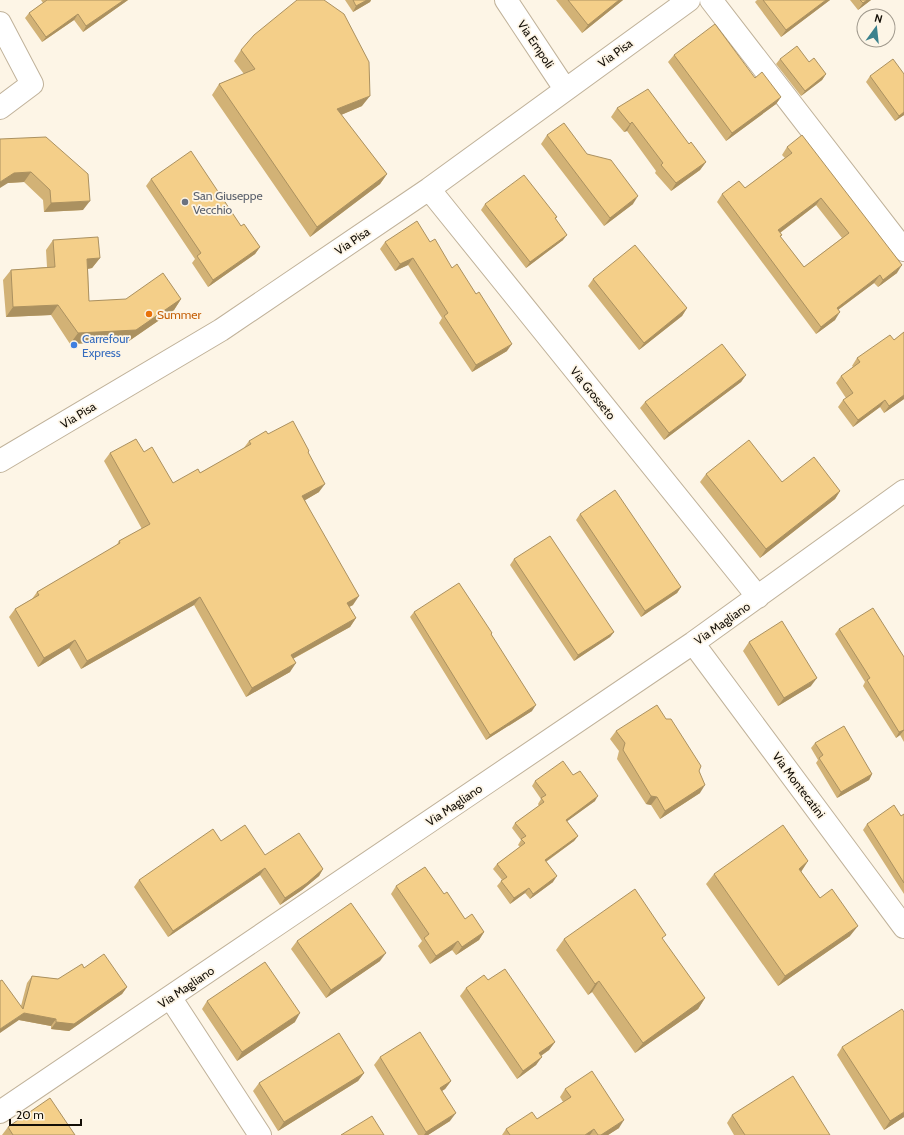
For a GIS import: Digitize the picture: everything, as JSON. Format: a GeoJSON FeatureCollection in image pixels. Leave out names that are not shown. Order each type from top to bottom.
{"type":"FeatureCollection","features":[{"type":"Feature","properties":{"kind":"street","name":"Via Empoli"},"geometry":{"type":"LineString","coordinates":[[506,0],[565,89]]}},
{"type":"Feature","properties":{"kind":"street","name":"Via Pisa"},"geometry":{"type":"LineString","coordinates":[[0,461],[221,330],[429,189],[689,0]]}},
{"type":"Feature","properties":{"kind":"street"},"geometry":{"type":"LineString","coordinates":[[711,0],[904,250]]}},
{"type":"Feature","properties":{"kind":"street"},"geometry":{"type":"LineString","coordinates":[[0,23],[32,84],[0,108]]}},
{"type":"Feature","properties":{"kind":"street","name":"Via Grosseto"},"geometry":{"type":"LineString","coordinates":[[429,189],[758,598]]}},
{"type":"Feature","properties":{"kind":"street","name":"Via Magliano"},"geometry":{"type":"LineString","coordinates":[[0,1112],[693,643],[758,598],[904,491]]}},
{"type":"Feature","properties":{"kind":"street","name":"Via Montecatini"},"geometry":{"type":"LineString","coordinates":[[693,643],[904,927]]}},
{"type":"Feature","properties":{"kind":"street"},"geometry":{"type":"LineString","coordinates":[[170,997],[260,1135]]}},
{"type":"Feature","properties":{"kind":"building"},"geometry":{"type":"Polygon","coordinates":[[[47,0],[124,0],[86,26],[78,14],[46,37],[29,13],[47,0]]]}},
{"type":"Feature","properties":{"kind":"building"},"geometry":{"type":"Polygon","coordinates":[[[297,0],[324,0],[344,14],[369,62],[370,96],[337,109],[387,174],[317,227],[219,84],[255,69],[241,50],[254,35],[297,0]]]}},
{"type":"Feature","properties":{"kind":"building"},"geometry":{"type":"Polygon","coordinates":[[[353,0],[367,0],[356,6],[353,0]]]}},
{"type":"Feature","properties":{"kind":"building"},"geometry":{"type":"Polygon","coordinates":[[[568,0],[619,0],[588,25],[568,0]]]}},
{"type":"Feature","properties":{"kind":"building"},"geometry":{"type":"Polygon","coordinates":[[[763,0],[826,0],[786,30],[763,0]]]}},
{"type":"Feature","properties":{"kind":"building"},"geometry":{"type":"Polygon","coordinates":[[[860,0],[867,0],[863,3],[860,0]]]}},
{"type":"Feature","properties":{"kind":"building"},"geometry":{"type":"Polygon","coordinates":[[[715,24],[755,78],[762,72],[781,97],[732,133],[674,55],[715,24]]]}},
{"type":"Feature","properties":{"kind":"building"},"geometry":{"type":"Polygon","coordinates":[[[797,46],[809,62],[814,58],[826,74],[805,91],[780,59],[797,46]]]}},
{"type":"Feature","properties":{"kind":"building"},"geometry":{"type":"Polygon","coordinates":[[[893,59],[904,74],[904,112],[899,116],[870,76],[893,59]]]}},
{"type":"Feature","properties":{"kind":"building"},"geometry":{"type":"Polygon","coordinates":[[[648,89],[689,144],[691,142],[706,162],[676,183],[661,165],[663,163],[632,122],[630,124],[617,108],[648,89]]]}},
{"type":"Feature","properties":{"kind":"building"},"geometry":{"type":"Polygon","coordinates":[[[564,123],[587,154],[611,160],[638,196],[610,218],[547,135],[564,123]]]}},
{"type":"Feature","properties":{"kind":"building"},"geometry":{"type":"Polygon","coordinates":[[[802,135],[902,265],[883,280],[880,275],[837,308],[840,312],[821,327],[722,194],[739,181],[745,188],[792,153],[787,147],[802,135]],[[821,198],[778,230],[782,235],[780,236],[804,267],[849,233],[821,198]]]}},
{"type":"Feature","properties":{"kind":"building"},"geometry":{"type":"Polygon","coordinates":[[[46,137],[88,174],[90,201],[51,203],[50,190],[31,172],[14,173],[0,182],[0,139],[46,137]]]}},
{"type":"Feature","properties":{"kind":"building"},"geometry":{"type":"Polygon","coordinates":[[[191,151],[241,226],[244,224],[260,247],[213,280],[197,256],[201,253],[151,179],[191,151]]]}},
{"type":"Feature","properties":{"kind":"building"},"geometry":{"type":"Polygon","coordinates":[[[524,175],[557,217],[555,218],[567,235],[530,262],[485,204],[524,175]]]}},
{"type":"Feature","properties":{"kind":"building"},"geometry":{"type":"Polygon","coordinates":[[[417,221],[430,242],[435,239],[452,268],[457,264],[476,294],[479,292],[512,344],[476,365],[444,316],[448,313],[413,258],[400,264],[385,242],[417,221]]]}},
{"type":"Feature","properties":{"kind":"building"},"geometry":{"type":"Polygon","coordinates":[[[98,237],[100,258],[87,259],[89,301],[126,299],[163,273],[181,299],[136,330],[78,333],[58,305],[13,307],[11,270],[55,267],[53,240],[98,237]]]}},
{"type":"Feature","properties":{"kind":"building"},"geometry":{"type":"Polygon","coordinates":[[[635,245],[687,308],[644,343],[593,279],[635,245]]]}},
{"type":"Feature","properties":{"kind":"building"},"geometry":{"type":"Polygon","coordinates":[[[904,332],[904,395],[889,406],[885,400],[858,420],[843,400],[853,393],[841,376],[860,362],[857,358],[890,335],[894,340],[904,332]]]}},
{"type":"Feature","properties":{"kind":"building"},"geometry":{"type":"Polygon","coordinates":[[[722,344],[746,375],[669,433],[645,402],[722,344]]]}},
{"type":"Feature","properties":{"kind":"building"},"geometry":{"type":"Polygon","coordinates":[[[293,421],[325,484],[302,496],[359,596],[347,603],[356,618],[291,655],[296,663],[252,688],[200,597],[87,661],[75,640],[44,658],[15,609],[39,595],[37,592],[120,543],[119,541],[150,524],[110,453],[136,439],[144,452],[152,447],[173,483],[198,469],[200,473],[251,444],[249,441],[266,431],[268,434],[293,421]]]}},
{"type":"Feature","properties":{"kind":"building"},"geometry":{"type":"Polygon","coordinates":[[[749,440],[782,482],[814,457],[840,491],[766,549],[706,474],[749,440]]]}},
{"type":"Feature","properties":{"kind":"building"},"geometry":{"type":"Polygon","coordinates":[[[615,490],[681,587],[645,611],[580,514],[615,490]]]}},
{"type":"Feature","properties":{"kind":"building"},"geometry":{"type":"Polygon","coordinates":[[[550,536],[614,632],[578,655],[514,559],[550,536]]]}},
{"type":"Feature","properties":{"kind":"building"},"geometry":{"type":"Polygon","coordinates":[[[459,583],[492,633],[491,634],[536,705],[490,735],[414,612],[459,583]]]}},
{"type":"Feature","properties":{"kind":"building"},"geometry":{"type":"Polygon","coordinates":[[[873,608],[904,657],[904,730],[899,732],[867,680],[870,678],[839,629],[873,608]]]}},
{"type":"Feature","properties":{"kind":"building"},"geometry":{"type":"Polygon","coordinates":[[[782,621],[817,678],[784,698],[749,642],[782,621]]]}},
{"type":"Feature","properties":{"kind":"building"},"geometry":{"type":"Polygon","coordinates":[[[657,705],[666,719],[671,719],[701,766],[699,771],[705,785],[665,811],[657,797],[651,796],[623,750],[625,743],[616,731],[657,705]]]}},
{"type":"Feature","properties":{"kind":"building"},"geometry":{"type":"Polygon","coordinates":[[[844,726],[872,774],[841,792],[819,758],[823,755],[815,743],[844,726]]]}},
{"type":"Feature","properties":{"kind":"building"},"geometry":{"type":"Polygon","coordinates":[[[563,761],[573,775],[580,771],[598,796],[566,820],[578,836],[545,860],[557,876],[533,894],[529,888],[514,898],[501,881],[507,877],[497,864],[525,843],[521,839],[526,836],[515,823],[544,802],[541,798],[546,795],[535,781],[563,761]]]}},
{"type":"Feature","properties":{"kind":"building"},"geometry":{"type":"Polygon","coordinates":[[[894,805],[901,816],[904,814],[904,883],[867,824],[894,805]]]}},
{"type":"Feature","properties":{"kind":"building"},"geometry":{"type":"Polygon","coordinates":[[[245,825],[265,855],[299,833],[323,869],[307,883],[285,898],[265,868],[173,931],[139,880],[213,829],[221,841],[245,825]]]}},
{"type":"Feature","properties":{"kind":"building"},"geometry":{"type":"Polygon","coordinates":[[[783,825],[808,861],[799,869],[820,898],[832,889],[858,926],[785,976],[714,874],[783,825]]]}},
{"type":"Feature","properties":{"kind":"building"},"geometry":{"type":"Polygon","coordinates":[[[425,867],[444,894],[447,892],[465,919],[472,914],[484,932],[462,947],[458,941],[436,956],[424,938],[429,934],[396,886],[425,867]]]}},
{"type":"Feature","properties":{"kind":"building"},"geometry":{"type":"Polygon","coordinates":[[[635,889],[666,935],[662,938],[705,998],[643,1043],[599,981],[595,984],[564,939],[635,889]]]}},
{"type":"Feature","properties":{"kind":"building"},"geometry":{"type":"Polygon","coordinates":[[[351,903],[386,953],[331,990],[297,941],[351,903]]]}},
{"type":"Feature","properties":{"kind":"building"},"geometry":{"type":"Polygon","coordinates":[[[104,954],[127,987],[74,1024],[56,1022],[56,1019],[24,1013],[0,1029],[0,981],[2,980],[23,1009],[32,976],[58,979],[82,964],[84,968],[104,954]]]}},
{"type":"Feature","properties":{"kind":"building"},"geometry":{"type":"Polygon","coordinates":[[[265,962],[300,1013],[242,1052],[207,1001],[265,962]]]}},
{"type":"Feature","properties":{"kind":"building"},"geometry":{"type":"Polygon","coordinates":[[[505,969],[555,1042],[539,1053],[542,1057],[523,1071],[466,988],[484,975],[488,980],[505,969]]]}},
{"type":"Feature","properties":{"kind":"building"},"geometry":{"type":"Polygon","coordinates":[[[902,1009],[904,1012],[904,1112],[890,1121],[842,1047],[902,1009]]]}},
{"type":"Feature","properties":{"kind":"building"},"geometry":{"type":"Polygon","coordinates":[[[420,1032],[451,1081],[440,1088],[456,1113],[426,1132],[380,1057],[420,1032]]]}},
{"type":"Feature","properties":{"kind":"building"},"geometry":{"type":"Polygon","coordinates":[[[339,1033],[364,1073],[284,1122],[259,1083],[339,1033]]]}},
{"type":"Feature","properties":{"kind":"building"},"geometry":{"type":"Polygon","coordinates":[[[592,1071],[624,1120],[601,1135],[598,1135],[594,1129],[585,1135],[510,1135],[506,1129],[532,1112],[537,1119],[571,1097],[565,1089],[592,1071]]]}},
{"type":"Feature","properties":{"kind":"building"},"geometry":{"type":"Polygon","coordinates":[[[793,1076],[830,1135],[745,1135],[732,1115],[793,1076]]]}},
{"type":"Feature","properties":{"kind":"building"},"geometry":{"type":"Polygon","coordinates":[[[50,1098],[75,1135],[13,1135],[8,1127],[50,1098]]]}},
{"type":"Feature","properties":{"kind":"building"},"geometry":{"type":"Polygon","coordinates":[[[372,1116],[384,1135],[341,1135],[372,1116]]]}},
{"type":"Feature","properties":{"kind":"place","name":"San Giuseppe Vecchio"},"geometry":{"type":"Point","coordinates":[185,202]}},
{"type":"Feature","properties":{"kind":"place","name":"Summer"},"geometry":{"type":"Point","coordinates":[149,314]}},
{"type":"Feature","properties":{"kind":"place","name":"Carrefour Express"},"geometry":{"type":"Point","coordinates":[74,345]}}]}
